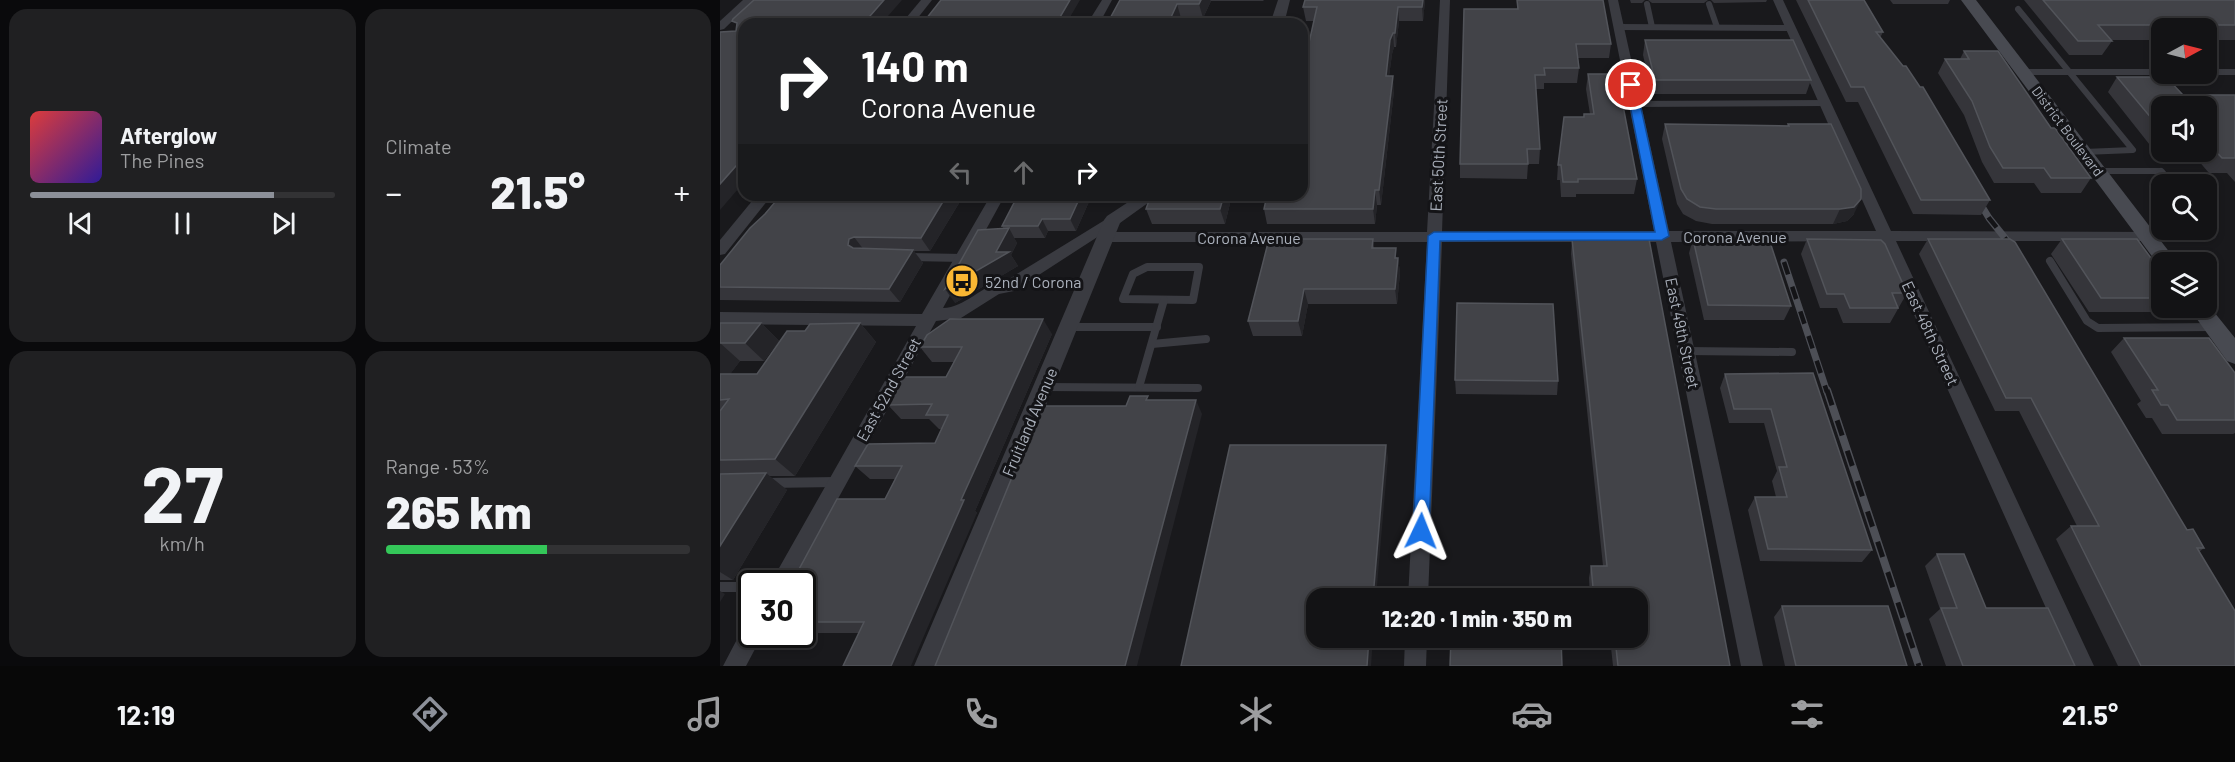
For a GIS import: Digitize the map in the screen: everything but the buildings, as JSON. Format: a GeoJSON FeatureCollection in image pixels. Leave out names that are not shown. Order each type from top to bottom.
{"type":"FeatureCollection","features":[{"type":"Feature","properties":{"kind":"main road","name":"District Boulevard"},"geometry":{"type":"LineString","coordinates":[[1968,0],[2160,252]]}},
{"type":"Feature","properties":{"kind":"main road"},"geometry":{"type":"LineString","coordinates":[[2208,318],[2235,355]]}},
{"type":"Feature","properties":{"kind":"street"},"geometry":{"type":"LineString","coordinates":[[720,27],[749,0]]}},
{"type":"Feature","properties":{"kind":"street"},"geometry":{"type":"LineString","coordinates":[[912,18],[927,0]]}},
{"type":"Feature","properties":{"kind":"street"},"geometry":{"type":"LineString","coordinates":[[1096,18],[1107,0]]}},
{"type":"Feature","properties":{"kind":"street"},"geometry":{"type":"LineString","coordinates":[[1279,18],[1284,0]]}},
{"type":"Feature","properties":{"kind":"street","name":"East 50th Street"},"geometry":{"type":"LineString","coordinates":[[1418,588],[1445,0]]}},
{"type":"Feature","properties":{"kind":"street","name":"East 49th Street"},"geometry":{"type":"LineString","coordinates":[[1613,0],[1752,666]]}},
{"type":"Feature","properties":{"kind":"street","name":"East 48th Street"},"geometry":{"type":"LineString","coordinates":[[1778,0],[2083,666]]}},
{"type":"Feature","properties":{"kind":"street"},"geometry":{"type":"LineString","coordinates":[[720,250],[760,201]]}},
{"type":"Feature","properties":{"kind":"street","name":"East 52nd Street"},"geometry":{"type":"LineString","coordinates":[[788,570],[925,321],[995,201]]}},
{"type":"Feature","properties":{"kind":"street"},"geometry":{"type":"LineString","coordinates":[[720,318],[925,321],[945,328],[958,326],[1003,296],[1008,287],[1109,229],[1144,201]]}},
{"type":"Feature","properties":{"kind":"street","name":"Corona Avenue"},"geometry":{"type":"LineString","coordinates":[[1109,229],[1434,236],[2148,236]]}},
{"type":"Feature","properties":{"kind":"street","name":"Fruitland Avenue"},"geometry":{"type":"LineString","coordinates":[[927,666],[1109,229]]}},
{"type":"Feature","properties":{"kind":"street"},"geometry":{"type":"LineString","coordinates":[[734,666],[744,648]]}},
{"type":"Feature","properties":{"kind":"street"},"geometry":{"type":"LineString","coordinates":[[1415,666],[1416,648]]}},
{"type":"Feature","properties":{"kind":"lane"},"geometry":{"type":"LineString","coordinates":[[1647,4],[1652,27]]}},
{"type":"Feature","properties":{"kind":"lane"},"geometry":{"type":"LineString","coordinates":[[1708,4],[1717,27]]}},
{"type":"Feature","properties":{"kind":"lane"},"geometry":{"type":"LineString","coordinates":[[2018,9],[2133,150],[2084,152]]}},
{"type":"Feature","properties":{"kind":"lane"},"geometry":{"type":"LineString","coordinates":[[1619,27],[1791,28]]}},
{"type":"Feature","properties":{"kind":"lane"},"geometry":{"type":"LineString","coordinates":[[2023,72],[2151,72]]}},
{"type":"Feature","properties":{"kind":"lane"},"geometry":{"type":"LineString","coordinates":[[2217,72],[2235,72]]}},
{"type":"Feature","properties":{"kind":"lane"},"geometry":{"type":"LineString","coordinates":[[1635,104],[1826,103]]}},
{"type":"Feature","properties":{"kind":"lane"},"geometry":{"type":"LineString","coordinates":[[2098,171],[2160,171],[2163,174]]}},
{"type":"Feature","properties":{"kind":"lane"},"geometry":{"type":"LineString","coordinates":[[896,257],[963,258]]}},
{"type":"Feature","properties":{"kind":"lane"},"geometry":{"type":"LineString","coordinates":[[2050,261],[2087,321],[2098,328],[2215,327]]}},
{"type":"Feature","properties":{"kind":"lane"},"geometry":{"type":"LineString","coordinates":[[1147,267],[1199,267],[1193,300],[1164,300],[1123,299],[1133,274],[1147,267]]}},
{"type":"Feature","properties":{"kind":"lane"},"geometry":{"type":"LineString","coordinates":[[1139,387],[1164,300]]}},
{"type":"Feature","properties":{"kind":"lane"},"geometry":{"type":"LineString","coordinates":[[1068,327],[1157,327]]}},
{"type":"Feature","properties":{"kind":"lane"},"geometry":{"type":"LineString","coordinates":[[1152,344],[1206,339]]}},
{"type":"Feature","properties":{"kind":"lane"},"geometry":{"type":"LineString","coordinates":[[1686,351],[1792,352]]}},
{"type":"Feature","properties":{"kind":"lane"},"geometry":{"type":"LineString","coordinates":[[1043,387],[1198,388]]}},
{"type":"Feature","properties":{"kind":"lane"},"geometry":{"type":"LineString","coordinates":[[755,483],[837,482]]}},
{"type":"Feature","properties":{"kind":"lane"},"geometry":{"type":"LineString","coordinates":[[720,587],[738,587]]}},
{"type":"Feature","properties":{"kind":"railway"},"geometry":{"type":"LineString","coordinates":[[1975,195],[1989,218],[2017,253]]}},
{"type":"Feature","properties":{"kind":"railway"},"geometry":{"type":"LineString","coordinates":[[1784,262],[1827,392]]}},
{"type":"Feature","properties":{"kind":"railway"},"geometry":{"type":"LineString","coordinates":[[1827,390],[1919,666]]}},
{"type":"Feature","properties":{"kind":"place","name":"52nd / Corona"},"geometry":{"type":"Point","coordinates":[962,281]}},
{"type":"Feature","properties":{"kind":"route"},"geometry":{"type":"LineString","coordinates":[[1421,531],[1434,236],[1662,236],[1631,85]]}}]}
